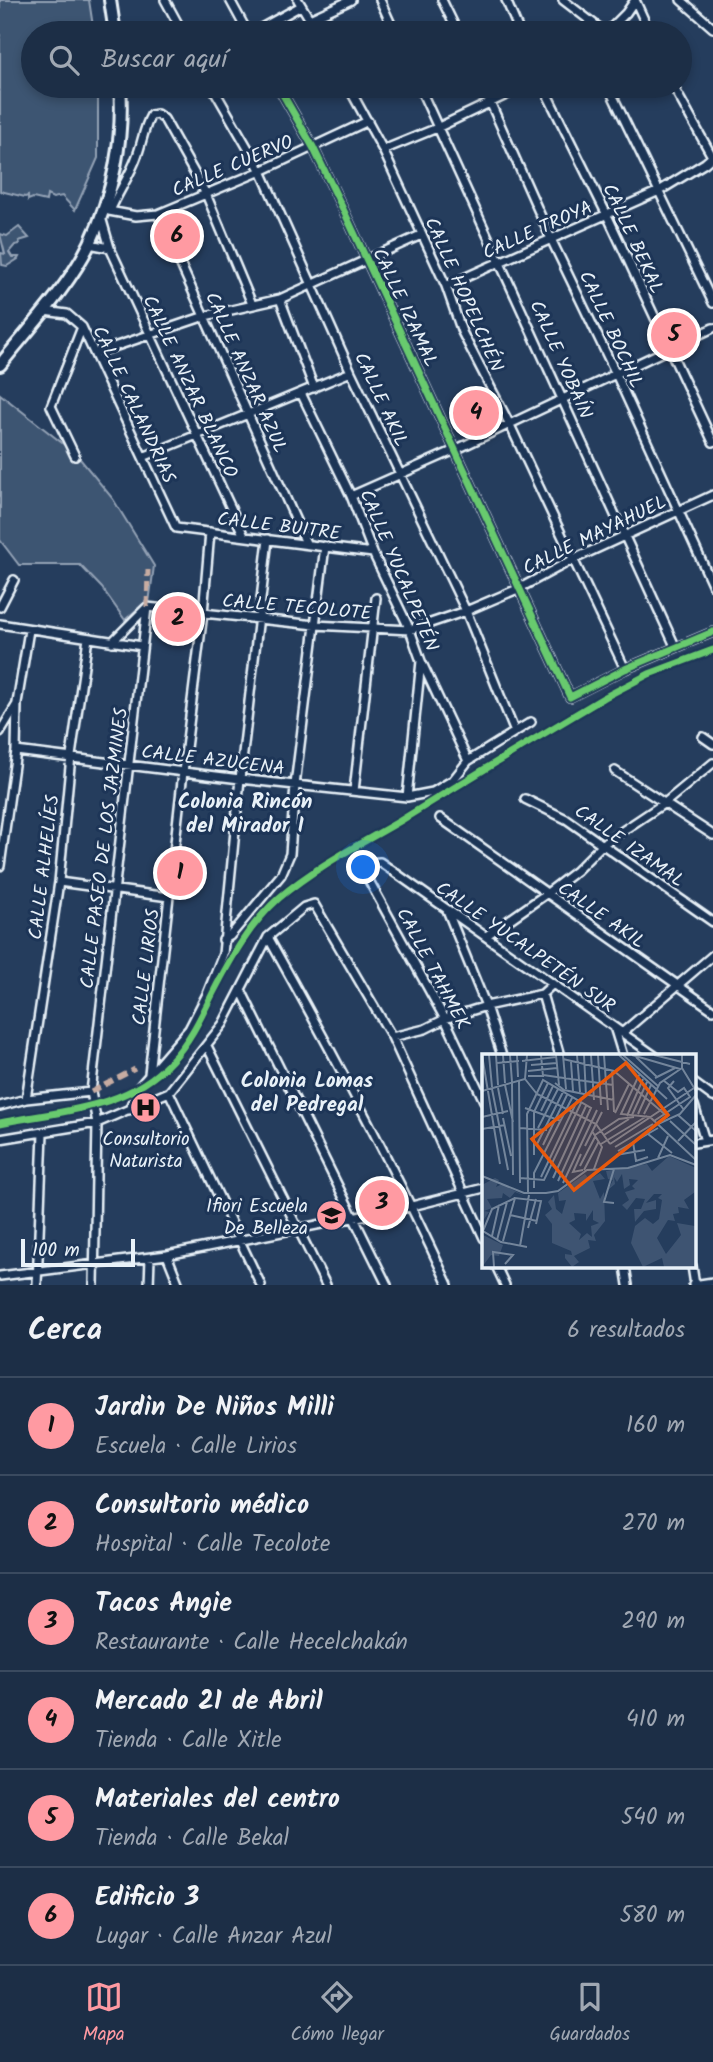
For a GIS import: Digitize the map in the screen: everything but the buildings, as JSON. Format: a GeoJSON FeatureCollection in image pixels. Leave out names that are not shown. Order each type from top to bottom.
{"type":"FeatureCollection","features":[{"type":"Feature","properties":{"kind":"main road"},"geometry":{"type":"LineString","coordinates":[[110,0],[113,21]]}},
{"type":"Feature","properties":{"kind":"main road"},"geometry":{"type":"LineString","coordinates":[[0,365],[75,268],[105,213],[118,143],[120,98]]}},
{"type":"Feature","properties":{"kind":"street"},"geometry":{"type":"LineString","coordinates":[[165,0],[176,21]]}},
{"type":"Feature","properties":{"kind":"street"},"geometry":{"type":"LineString","coordinates":[[230,0],[243,21]]}},
{"type":"Feature","properties":{"kind":"street"},"geometry":{"type":"LineString","coordinates":[[270,21],[299,3],[310,19],[351,0]]}},
{"type":"Feature","properties":{"kind":"street"},"geometry":{"type":"LineString","coordinates":[[380,0],[390,21]]}},
{"type":"Feature","properties":{"kind":"street"},"geometry":{"type":"LineString","coordinates":[[442,0],[452,21]]}},
{"type":"Feature","properties":{"kind":"street"},"geometry":{"type":"LineString","coordinates":[[506,0],[515,21]]}},
{"type":"Feature","properties":{"kind":"street"},"geometry":{"type":"LineString","coordinates":[[562,0],[590,21]]}},
{"type":"Feature","properties":{"kind":"street"},"geometry":{"type":"LineString","coordinates":[[618,21],[635,0]]}},
{"type":"Feature","properties":{"kind":"street"},"geometry":{"type":"LineString","coordinates":[[635,0],[645,21]]}},
{"type":"Feature","properties":{"kind":"street"},"geometry":{"type":"LineString","coordinates":[[681,0],[713,28]]}},
{"type":"Feature","properties":{"kind":"street","name":"CALLE AKIL"},"geometry":{"type":"LineString","coordinates":[[219,98],[261,171],[351,372],[466,611],[514,730]]}},
{"type":"Feature","properties":{"kind":"street","name":"CALLE IZAMAL"},"geometry":{"type":"LineString","coordinates":[[285,98],[313,147],[570,697],[625,669]]}},
{"type":"Feature","properties":{"kind":"street","name":"CALLE HOPELCHÉN"},"geometry":{"type":"LineString","coordinates":[[355,98],[383,150],[446,286],[462,332],[509,423],[625,669]]}},
{"type":"Feature","properties":{"kind":"street","name":"CALLE YOBAÍN"},"geometry":{"type":"LineString","coordinates":[[424,98],[675,646]]}},
{"type":"Feature","properties":{"kind":"street","name":"CALLE BOCHIL"},"geometry":{"type":"LineString","coordinates":[[489,98],[551,239],[713,586]]}},
{"type":"Feature","properties":{"kind":"street"},"geometry":{"type":"LineString","coordinates":[[383,150],[437,128],[497,98]]}},
{"type":"Feature","properties":{"kind":"street","name":"CALLE BEKAL"},"geometry":{"type":"LineString","coordinates":[[549,98],[713,442]]}},
{"type":"Feature","properties":{"kind":"street"},"geometry":{"type":"LineString","coordinates":[[614,98],[713,303]]}},
{"type":"Feature","properties":{"kind":"street"},"geometry":{"type":"LineString","coordinates":[[680,98],[713,157]]}},
{"type":"Feature","properties":{"kind":"street"},"geometry":{"type":"LineString","coordinates":[[105,213],[136,158],[151,115],[157,114],[164,119],[206,194],[252,304]]}},
{"type":"Feature","properties":{"kind":"street","name":"CALLE CUERVO"},"geometry":{"type":"LineString","coordinates":[[105,213],[136,216],[158,214],[261,171],[368,121]]}},
{"type":"Feature","properties":{"kind":"street","name":"CALLE TROYA"},"geometry":{"type":"LineString","coordinates":[[446,286],[659,191],[713,157]]}},
{"type":"Feature","properties":{"kind":"street","name":"CALLE ANZAR BLANCO"},"geometry":{"type":"LineString","coordinates":[[105,213],[110,248],[244,536]]}},
{"type":"Feature","properties":{"kind":"street","name":"CALLE ANZAR AZUL"},"geometry":{"type":"LineString","coordinates":[[158,214],[306,543]]}},
{"type":"Feature","properties":{"kind":"street"},"geometry":{"type":"LineString","coordinates":[[96,353],[205,316],[280,299],[421,235]]}},
{"type":"Feature","properties":{"kind":"street"},"geometry":{"type":"LineString","coordinates":[[89,244],[110,248]]}},
{"type":"Feature","properties":{"kind":"street"},"geometry":{"type":"LineString","coordinates":[[280,299],[314,388]]}},
{"type":"Feature","properties":{"kind":"street","name":"CALLE CALANDRIAS"},"geometry":{"type":"LineString","coordinates":[[43,311],[67,314],[82,327],[173,524],[182,531]]}},
{"type":"Feature","properties":{"kind":"street"},"geometry":{"type":"LineString","coordinates":[[75,456],[51,407],[82,327]]}},
{"type":"Feature","properties":{"kind":"street"},"geometry":{"type":"LineString","coordinates":[[351,496],[713,328]]}},
{"type":"Feature","properties":{"kind":"street"},"geometry":{"type":"LineString","coordinates":[[143,457],[351,372]]}},
{"type":"Feature","properties":{"kind":"street","name":"CALLE YUCALPETÉN"},"geometry":{"type":"LineString","coordinates":[[301,393],[351,496],[373,553],[468,761]]}},
{"type":"Feature","properties":{"kind":"street","name":"CALLE MAYAHUEL"},"geometry":{"type":"LineString","coordinates":[[410,630],[466,611],[520,588],[572,560],[713,495]]}},
{"type":"Feature","properties":{"kind":"street","name":"CALLE BUITRE"},"geometry":{"type":"LineString","coordinates":[[182,531],[306,543],[373,553]]}},
{"type":"Feature","properties":{"kind":"street","name":"CALLE LIRIOS"},"geometry":{"type":"LineString","coordinates":[[129,1110],[138,1088],[148,1075],[203,613],[210,532]]}},
{"type":"Feature","properties":{"kind":"street"},"geometry":{"type":"LineString","coordinates":[[148,1075],[189,1029],[223,954],[268,539]]}},
{"type":"Feature","properties":{"kind":"street"},"geometry":{"type":"LineString","coordinates":[[223,940],[230,936],[281,875],[290,854],[295,785],[325,546]]}},
{"type":"Feature","properties":{"kind":"street"},"geometry":{"type":"LineString","coordinates":[[0,607],[14,580]]}},
{"type":"Feature","properties":{"kind":"street"},"geometry":{"type":"LineString","coordinates":[[354,791],[376,598]]}},
{"type":"Feature","properties":{"kind":"street"},"geometry":{"type":"LineString","coordinates":[[111,642],[147,607]]}},
{"type":"Feature","properties":{"kind":"street","name":"CALLE TECOLOTE"},"geometry":{"type":"LineString","coordinates":[[147,607],[315,625],[410,630]]}},
{"type":"Feature","properties":{"kind":"street","name":"CALLE PASEO DE LOS JAZMINES"},"geometry":{"type":"LineString","coordinates":[[94,1285],[97,1123],[91,1092],[147,607]]}},
{"type":"Feature","properties":{"kind":"street"},"geometry":{"type":"LineString","coordinates":[[0,624],[142,646]]}},
{"type":"Feature","properties":{"kind":"street"},"geometry":{"type":"LineString","coordinates":[[0,866],[4,813],[16,751],[18,703],[29,630]]}},
{"type":"Feature","properties":{"kind":"street"},"geometry":{"type":"LineString","coordinates":[[625,669],[713,632]]}},
{"type":"Feature","properties":{"kind":"street","name":"CALLE ALHELÍES"},"geometry":{"type":"LineString","coordinates":[[26,1099],[59,883],[71,757],[88,638]]}},
{"type":"Feature","properties":{"kind":"street"},"geometry":{"type":"LineString","coordinates":[[421,661],[407,797],[433,792],[453,780],[468,761],[514,730],[531,722]]}},
{"type":"Feature","properties":{"kind":"street"},"geometry":{"type":"LineString","coordinates":[[0,732],[18,703]]}},
{"type":"Feature","properties":{"kind":"street"},"geometry":{"type":"LineString","coordinates":[[704,737],[713,744]]}},
{"type":"Feature","properties":{"kind":"street","name":"CALLE AZUCENA"},"geometry":{"type":"LineString","coordinates":[[16,751],[407,797]]}},
{"type":"Feature","properties":{"kind":"street"},"geometry":{"type":"LineString","coordinates":[[486,936],[576,872],[603,844],[666,802],[713,763]]}},
{"type":"Feature","properties":{"kind":"street"},"geometry":{"type":"LineString","coordinates":[[615,771],[713,835]]}},
{"type":"Feature","properties":{"kind":"street","name":"CALLE IZAMAL"},"geometry":{"type":"LineString","coordinates":[[525,799],[566,819],[713,922]]}},
{"type":"Feature","properties":{"kind":"street","name":"CALLE AKIL"},"geometry":{"type":"LineString","coordinates":[[440,818],[713,1010]]}},
{"type":"Feature","properties":{"kind":"street","name":"CALLE YUCALPETÉN SUR"},"geometry":{"type":"LineString","coordinates":[[380,862],[652,1054]]}},
{"type":"Feature","properties":{"kind":"street","name":"CALLE TAHMEK"},"geometry":{"type":"LineString","coordinates":[[380,862],[366,863],[367,877],[445,1018],[482,1097]]}},
{"type":"Feature","properties":{"kind":"street"},"geometry":{"type":"LineString","coordinates":[[59,883],[169,897]]}},
{"type":"Feature","properties":{"kind":"street"},"geometry":{"type":"LineString","coordinates":[[0,1139],[97,1123],[169,1092],[223,1024],[268,937],[304,906],[314,904],[392,1037],[482,1234]]}},
{"type":"Feature","properties":{"kind":"street"},"geometry":{"type":"LineString","coordinates":[[447,910],[501,1054]]}},
{"type":"Feature","properties":{"kind":"street"},"geometry":{"type":"LineString","coordinates":[[268,937],[340,1066],[412,1206],[448,1285]]}},
{"type":"Feature","properties":{"kind":"street"},"geometry":{"type":"LineString","coordinates":[[622,1033],[713,955]]}},
{"type":"Feature","properties":{"kind":"street"},"geometry":{"type":"LineString","coordinates":[[392,1037],[425,1029],[445,1018],[485,1006],[542,995],[553,984]]}},
{"type":"Feature","properties":{"kind":"street"},"geometry":{"type":"LineString","coordinates":[[241,990],[387,1285]]}},
{"type":"Feature","properties":{"kind":"street"},"geometry":{"type":"LineString","coordinates":[[542,995],[559,1054]]}},
{"type":"Feature","properties":{"kind":"street"},"geometry":{"type":"LineString","coordinates":[[615,1028],[622,1054]]}},
{"type":"Feature","properties":{"kind":"street"},"geometry":{"type":"LineString","coordinates":[[206,1046],[326,1285]]}},
{"type":"Feature","properties":{"kind":"street"},"geometry":{"type":"LineString","coordinates":[[696,1084],[713,1097]]}},
{"type":"Feature","properties":{"kind":"street"},"geometry":{"type":"LineString","coordinates":[[0,1106],[26,1099],[91,1092]]}},
{"type":"Feature","properties":{"kind":"street"},"geometry":{"type":"LineString","coordinates":[[169,1092],[261,1285]]}},
{"type":"Feature","properties":{"kind":"street"},"geometry":{"type":"LineString","coordinates":[[696,1110],[709,1140]]}},
{"type":"Feature","properties":{"kind":"street"},"geometry":{"type":"LineString","coordinates":[[37,1285],[43,1133]]}},
{"type":"Feature","properties":{"kind":"street"},"geometry":{"type":"LineString","coordinates":[[0,1276],[167,1255],[412,1206],[482,1188]]}},
{"type":"Feature","properties":{"kind":"street"},"geometry":{"type":"LineString","coordinates":[[167,1255],[179,1285]]}},
{"type":"Feature","properties":{"kind":"street"},"geometry":{"type":"LineString","coordinates":[[149,1285],[150,1258]]}},
{"type":"Feature","properties":{"kind":"street"},"geometry":{"type":"LineString","coordinates":[[497,1268],[505,1285]]}},
{"type":"Feature","properties":{"kind":"street"},"geometry":{"type":"LineString","coordinates":[[694,1285],[713,1282]]}},
{"type":"Feature","properties":{"kind":"shaded area"},"geometry":{"type":"Polygon","coordinates":[[[0,0],[89,0],[92,21],[21,21],[21,98],[98,98],[98,158],[75,210],[62,196],[53,198],[47,195],[46,201],[33,198],[28,200],[28,196],[0,191],[0,0]]]}},
{"type":"Feature","properties":{"kind":"shaded area"},"geometry":{"type":"Polygon","coordinates":[[[19,227],[29,238],[19,241],[20,244],[15,245],[9,252],[12,257],[19,257],[18,259],[7,266],[2,265],[1,253],[5,254],[0,234],[7,236],[19,227]]]}},
{"type":"Feature","properties":{"kind":"shaded area"},"geometry":{"type":"Polygon","coordinates":[[[0,394],[76,454],[113,499],[154,566],[149,603],[143,604],[125,620],[102,588],[80,565],[19,565],[0,540],[0,394]]]}},
{"type":"Feature","properties":{"kind":"marked path"},"geometry":{"type":"LineString","coordinates":[[147,607],[148,570]]}},
{"type":"Feature","properties":{"kind":"marked path"},"geometry":{"type":"LineString","coordinates":[[91,1092],[135,1069]]}},
{"type":"Feature","properties":{"kind":"cycle path"},"geometry":{"type":"LineString","coordinates":[[285,98],[313,147],[343,209],[570,697],[625,669],[713,632]]}},
{"type":"Feature","properties":{"kind":"cycle path"},"geometry":{"type":"LineString","coordinates":[[0,1123],[92,1106],[114,1099],[154,1077],[171,1061],[189,1037],[241,942],[268,908],[307,876],[605,697],[649,674],[713,650]]}},
{"type":"Feature","properties":{"kind":"place","name":"Edificio 3"},"geometry":{"type":"Point","coordinates":[177,236]}},
{"type":"Feature","properties":{"kind":"place","name":"Materiales del centro"},"geometry":{"type":"Point","coordinates":[674,335]}},
{"type":"Feature","properties":{"kind":"place","name":"Mercado 21 de Abril"},"geometry":{"type":"Point","coordinates":[476,413]}},
{"type":"Feature","properties":{"kind":"place","name":"Consultorio médico"},"geometry":{"type":"Point","coordinates":[178,619]}},
{"type":"Feature","properties":{"kind":"place","name":"Jardin De Niños Milli"},"geometry":{"type":"Point","coordinates":[180,873]}},
{"type":"Feature","properties":{"kind":"place","name":"Consultorio Naturista"},"geometry":{"type":"Point","coordinates":[146,1107]}},
{"type":"Feature","properties":{"kind":"place","name":"Tacos Angie"},"geometry":{"type":"Point","coordinates":[382,1203]}},
{"type":"Feature","properties":{"kind":"place","name":"Ifiori Escuela De Belleza"},"geometry":{"type":"Point","coordinates":[331,1216]}},
{"type":"Feature","properties":{"kind":"district","name":"Colonia Rincón del Mirador I"},"geometry":{"type":"Point","coordinates":[245,813]}},
{"type":"Feature","properties":{"kind":"district","name":"Colonia Lomas del Pedregal"},"geometry":{"type":"Point","coordinates":[307,1092]}}]}
